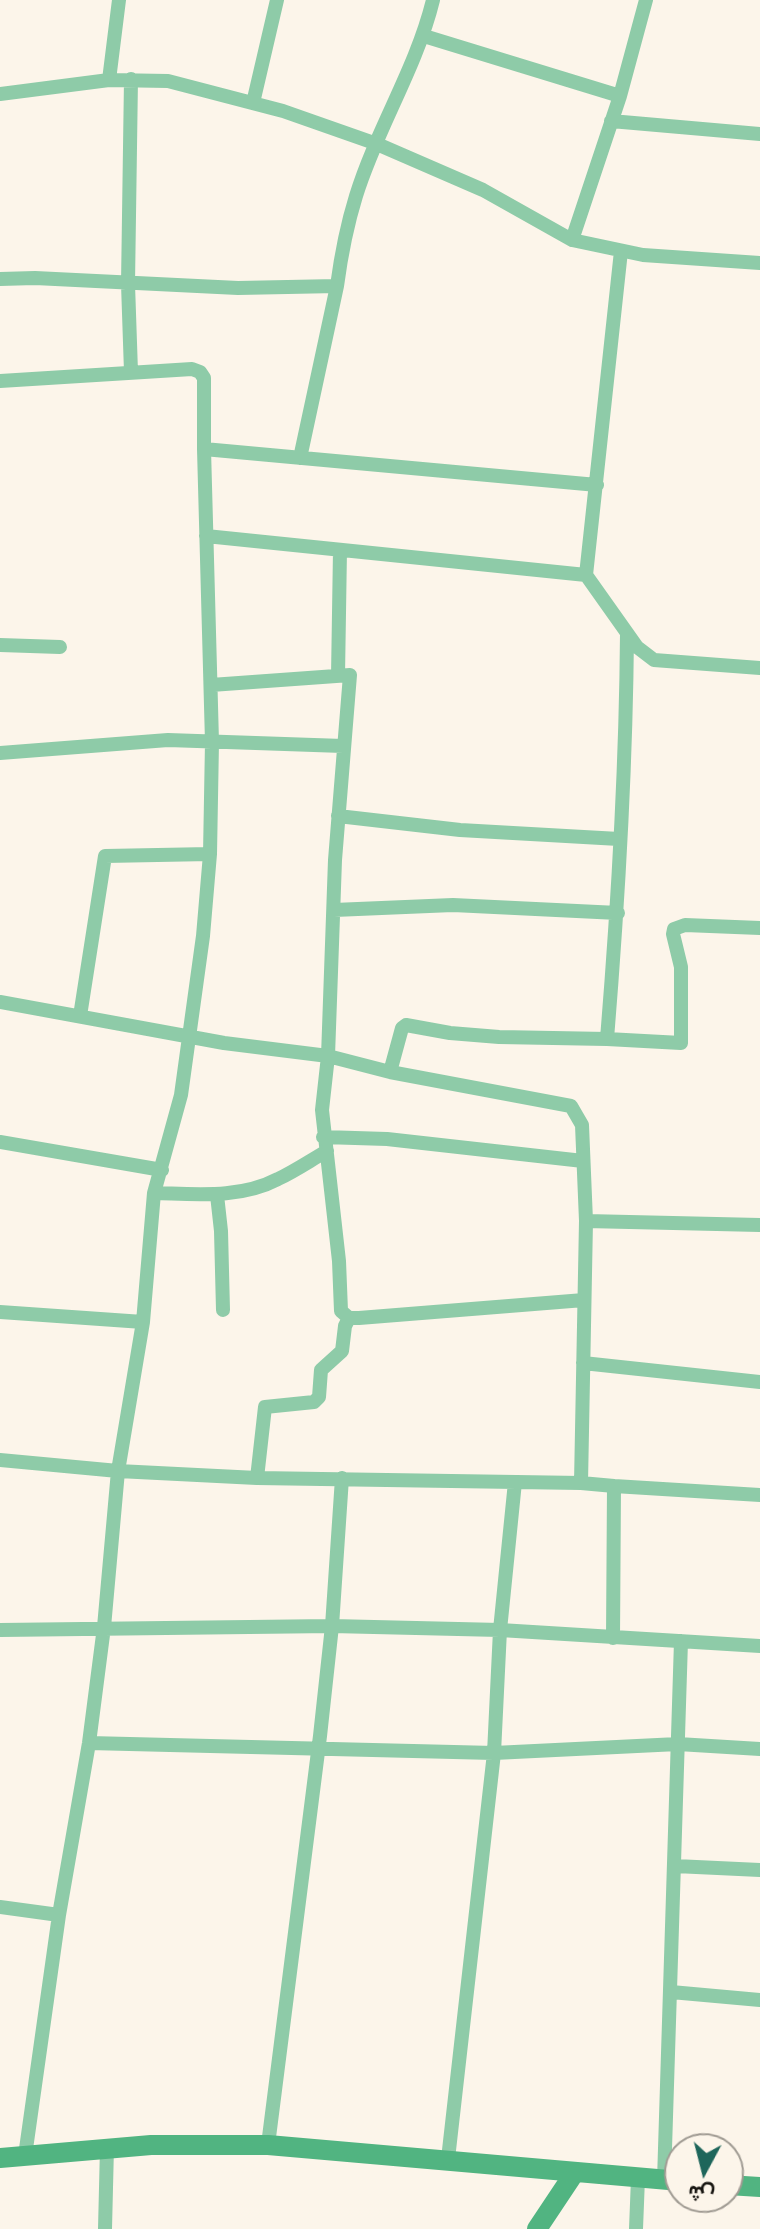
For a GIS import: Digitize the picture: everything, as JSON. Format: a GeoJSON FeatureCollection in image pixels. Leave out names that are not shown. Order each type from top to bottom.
{"type":"FeatureCollection","features":[{"type":"Feature","properties":{"kind":"street"},"geometry":{"type":"LineString","coordinates":[[109,80],[119,0]]}},
{"type":"Feature","properties":{"kind":"street"},"geometry":{"type":"LineString","coordinates":[[253,103],[277,0]]}},
{"type":"Feature","properties":{"kind":"street"},"geometry":{"type":"LineString","coordinates":[[300,458],[341,254],[357,193],[424,36],[433,0]]}},
{"type":"Feature","properties":{"kind":"street"},"geometry":{"type":"LineString","coordinates":[[572,240],[620,96],[646,0]]}},
{"type":"Feature","properties":{"kind":"street"},"geometry":{"type":"LineString","coordinates":[[424,36],[620,96]]}},
{"type":"Feature","properties":{"kind":"street"},"geometry":{"type":"LineString","coordinates":[[131,79],[128,284],[131,372]]}},
{"type":"Feature","properties":{"kind":"street"},"geometry":{"type":"LineString","coordinates":[[0,94],[109,80],[168,81],[253,103],[377,144],[483,190],[572,240],[621,251],[760,263]]}},
{"type":"Feature","properties":{"kind":"street"},"geometry":{"type":"LineString","coordinates":[[611,121],[760,134]]}},
{"type":"Feature","properties":{"kind":"street"},"geometry":{"type":"LineString","coordinates":[[621,251],[586,575],[637,647],[654,660],[760,668]]}},
{"type":"Feature","properties":{"kind":"street"},"geometry":{"type":"LineString","coordinates":[[0,279],[238,288],[337,286]]}},
{"type":"Feature","properties":{"kind":"street"},"geometry":{"type":"LineString","coordinates":[[0,381],[192,369],[204,378],[212,742],[210,854],[203,936],[181,1095],[154,1193],[143,1322],[118,1471],[104,1627],[89,1743],[59,1915],[25,2156]]}},
{"type":"Feature","properties":{"kind":"street"},"geometry":{"type":"LineString","coordinates":[[204,449],[597,485]]}},
{"type":"Feature","properties":{"kind":"street"},"geometry":{"type":"LineString","coordinates":[[206,536],[586,575]]}},
{"type":"Feature","properties":{"kind":"street"},"geometry":{"type":"LineString","coordinates":[[338,676],[340,550]]}},
{"type":"Feature","properties":{"kind":"street"},"geometry":{"type":"LineString","coordinates":[[607,1039],[626,761],[627,634]]}},
{"type":"Feature","properties":{"kind":"street"},"geometry":{"type":"LineString","coordinates":[[0,645],[60,647]]}},
{"type":"Feature","properties":{"kind":"street"},"geometry":{"type":"LineString","coordinates":[[211,685],[350,675],[338,816],[328,1056],[322,1110],[341,1311],[349,1318],[584,1300]]}},
{"type":"Feature","properties":{"kind":"street"},"geometry":{"type":"LineString","coordinates":[[0,753],[168,740],[343,746]]}},
{"type":"Feature","properties":{"kind":"street"},"geometry":{"type":"LineString","coordinates":[[338,816],[460,830],[619,839]]}},
{"type":"Feature","properties":{"kind":"street"},"geometry":{"type":"LineString","coordinates":[[80,1016],[105,856],[210,854]]}},
{"type":"Feature","properties":{"kind":"street"},"geometry":{"type":"LineString","coordinates":[[334,910],[453,905],[618,913]]}},
{"type":"Feature","properties":{"kind":"street"},"geometry":{"type":"LineString","coordinates":[[390,1072],[402,1028],[406,1025],[499,1037],[681,1043],[681,967],[674,929],[685,925],[760,928]]}},
{"type":"Feature","properties":{"kind":"street"},"geometry":{"type":"LineString","coordinates":[[0,1002],[224,1043],[328,1056],[390,1072],[571,1106],[582,1125],[586,1221],[581,1483]]}},
{"type":"Feature","properties":{"kind":"street"},"geometry":{"type":"LineString","coordinates":[[154,1193],[217,1195],[248,1190],[277,1180],[325,1144],[387,1139],[583,1161]]}},
{"type":"Feature","properties":{"kind":"street"},"geometry":{"type":"LineString","coordinates":[[0,1142],[162,1170]]}},
{"type":"Feature","properties":{"kind":"street"},"geometry":{"type":"LineString","coordinates":[[217,1195],[223,1310]]}},
{"type":"Feature","properties":{"kind":"street"},"geometry":{"type":"LineString","coordinates":[[586,1221],[760,1225]]}},
{"type":"Feature","properties":{"kind":"street"},"geometry":{"type":"LineString","coordinates":[[0,1312],[143,1322]]}},
{"type":"Feature","properties":{"kind":"street"},"geometry":{"type":"LineString","coordinates":[[257,1478],[265,1407],[314,1402],[319,1397],[321,1370],[342,1351],[349,1318]]}},
{"type":"Feature","properties":{"kind":"street"},"geometry":{"type":"LineString","coordinates":[[583,1363],[760,1382]]}},
{"type":"Feature","properties":{"kind":"street"},"geometry":{"type":"LineString","coordinates":[[0,1460],[118,1471],[257,1478],[581,1483],[760,1495]]}},
{"type":"Feature","properties":{"kind":"street"},"geometry":{"type":"LineString","coordinates":[[268,2145],[332,1626],[342,1478]]}},
{"type":"Feature","properties":{"kind":"street"},"geometry":{"type":"LineString","coordinates":[[448,2159],[494,1753],[500,1630],[515,1482]]}},
{"type":"Feature","properties":{"kind":"street"},"geometry":{"type":"LineString","coordinates":[[613,1638],[614,1486]]}},
{"type":"Feature","properties":{"kind":"street"},"geometry":{"type":"LineString","coordinates":[[0,1630],[332,1626],[500,1630],[760,1646]]}},
{"type":"Feature","properties":{"kind":"street"},"geometry":{"type":"LineString","coordinates":[[672,2133],[671,1992],[681,1641]]}},
{"type":"Feature","properties":{"kind":"street"},"geometry":{"type":"LineString","coordinates":[[89,1743],[494,1753],[678,1744],[760,1749]]}},
{"type":"Feature","properties":{"kind":"street"},"geometry":{"type":"LineString","coordinates":[[675,1866],[760,1870]]}},
{"type":"Feature","properties":{"kind":"street"},"geometry":{"type":"LineString","coordinates":[[0,1907],[59,1915]]}},
{"type":"Feature","properties":{"kind":"street"},"geometry":{"type":"LineString","coordinates":[[671,1992],[760,2000]]}},
{"type":"Feature","properties":{"kind":"street"},"geometry":{"type":"LineString","coordinates":[[0,2158],[107,2147],[268,2145],[664,2180]]}},
{"type":"Feature","properties":{"kind":"street"},"geometry":{"type":"LineString","coordinates":[[105,2229],[107,2147]]}},
{"type":"Feature","properties":{"kind":"street"},"geometry":{"type":"LineString","coordinates":[[537,2229],[575,2172]]}},
{"type":"Feature","properties":{"kind":"street"},"geometry":{"type":"LineString","coordinates":[[636,2229],[638,2178]]}}]}
